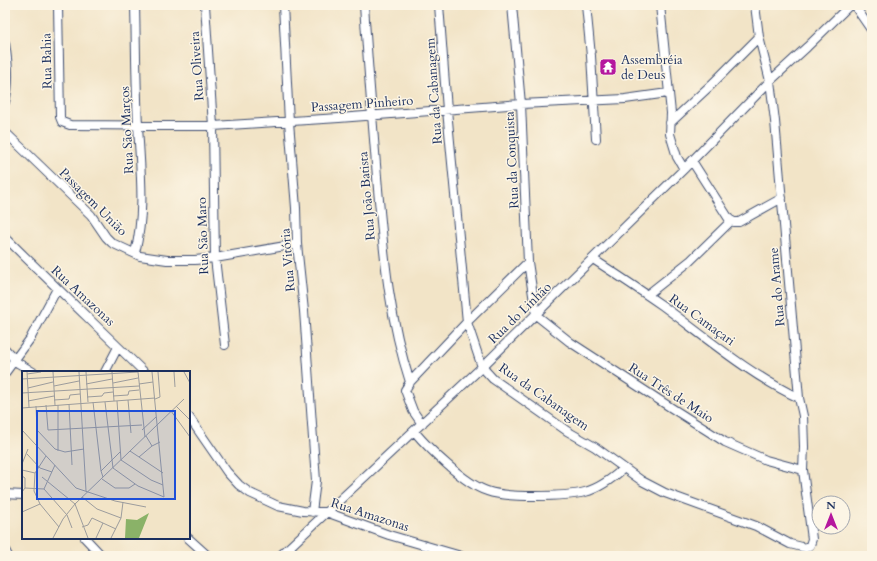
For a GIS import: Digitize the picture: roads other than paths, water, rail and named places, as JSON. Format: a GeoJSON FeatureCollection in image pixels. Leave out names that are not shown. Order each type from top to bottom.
{"type":"FeatureCollection","features":[{"type":"Feature","properties":{"kind":"street","name":"Rua Bahia"},"geometry":{"type":"LineString","coordinates":[[58,5],[60,117]]}},
{"type":"Feature","properties":{"kind":"street","name":"Rua São Marços"},"geometry":{"type":"LineString","coordinates":[[135,5],[138,126],[142,178],[142,203],[139,237],[135,253]]}},
{"type":"Feature","properties":{"kind":"street","name":"Rua Oliveira"},"geometry":{"type":"LineString","coordinates":[[205,5],[213,126]]}},
{"type":"Feature","properties":{"kind":"street","name":"Rua Vitória"},"geometry":{"type":"LineString","coordinates":[[283,5],[297,244],[304,311],[316,481],[312,512]]}},
{"type":"Feature","properties":{"kind":"street","name":"Rua João Batista"},"geometry":{"type":"LineString","coordinates":[[364,5],[385,272],[413,411],[422,424]]}},
{"type":"Feature","properties":{"kind":"street","name":"Rua da Cabanagem"},"geometry":{"type":"LineString","coordinates":[[439,5],[447,110],[467,322],[482,367],[493,379],[567,431],[595,447],[642,481],[665,493],[748,523],[790,544]]}},
{"type":"Feature","properties":{"kind":"street","name":"Rua da Conquista"},"geometry":{"type":"LineString","coordinates":[[512,5],[521,104],[528,262],[536,315]]}},
{"type":"Feature","properties":{"kind":"street"},"geometry":{"type":"LineString","coordinates":[[586,5],[596,139]]}},
{"type":"Feature","properties":{"kind":"street"},"geometry":{"type":"LineString","coordinates":[[660,5],[670,113],[669,129],[677,157],[684,169]]}},
{"type":"Feature","properties":{"kind":"street","name":"Rua do Arame"},"geometry":{"type":"LineString","coordinates":[[755,5],[759,37],[770,81],[775,121],[803,424],[804,470],[811,543],[809,547],[803,548],[790,544]]}},
{"type":"Feature","properties":{"kind":"street","name":"Rua do Linhão"},"geometry":{"type":"LineString","coordinates":[[280,556],[422,424],[536,315],[692,161],[770,81],[850,5]]}},
{"type":"Feature","properties":{"kind":"street"},"geometry":{"type":"LineString","coordinates":[[854,5],[872,31]]}},
{"type":"Feature","properties":{"kind":"street"},"geometry":{"type":"LineString","coordinates":[[670,123],[759,37]]}},
{"type":"Feature","properties":{"kind":"street"},"geometry":{"type":"LineString","coordinates":[[5,43],[8,67],[5,102]]}},
{"type":"Feature","properties":{"kind":"street","name":"Passagem Pinheiro"},"geometry":{"type":"LineString","coordinates":[[60,117],[62,122],[70,125],[213,126],[289,122],[521,104],[625,99],[668,93]]}},
{"type":"Feature","properties":{"kind":"street","name":"Rua São Maro"},"geometry":{"type":"LineString","coordinates":[[213,126],[215,258],[225,345]]}},
{"type":"Feature","properties":{"kind":"street","name":"Passagem União"},"geometry":{"type":"LineString","coordinates":[[5,132],[91,215],[112,243],[135,253],[146,257],[167,260],[195,260],[297,244]]}},
{"type":"Feature","properties":{"kind":"street"},"geometry":{"type":"LineString","coordinates":[[692,161],[731,221],[735,223],[782,198]]}},
{"type":"Feature","properties":{"kind":"street"},"geometry":{"type":"LineString","coordinates":[[647,295],[690,261],[731,221]]}},
{"type":"Feature","properties":{"kind":"street","name":"Rua Amazonas"},"geometry":{"type":"LineString","coordinates":[[5,237],[143,371]]}},
{"type":"Feature","properties":{"kind":"street","name":"Rua Camaçari"},"geometry":{"type":"LineString","coordinates":[[593,259],[647,295],[747,368],[776,387],[800,398]]}},
{"type":"Feature","properties":{"kind":"street"},"geometry":{"type":"LineString","coordinates":[[407,386],[467,322],[528,262]]}},
{"type":"Feature","properties":{"kind":"street"},"geometry":{"type":"LineString","coordinates":[[5,372],[30,339],[57,289]]}},
{"type":"Feature","properties":{"kind":"street","name":"Rua Três de Maio"},"geometry":{"type":"LineString","coordinates":[[536,315],[570,342],[725,442],[766,460],[804,470]]}},
{"type":"Feature","properties":{"kind":"street"},"geometry":{"type":"LineString","coordinates":[[106,371],[118,347]]}},
{"type":"Feature","properties":{"kind":"street"},"geometry":{"type":"LineString","coordinates":[[5,349],[15,360],[32,371]]}},
{"type":"Feature","properties":{"kind":"street","name":"Rua Amazonas"},"geometry":{"type":"LineString","coordinates":[[190,418],[227,472],[239,485],[250,493],[278,506],[312,512],[326,512],[388,536],[461,556]]}},
{"type":"Feature","properties":{"kind":"street"},"geometry":{"type":"LineString","coordinates":[[414,431],[442,460],[463,477],[477,487],[494,494],[525,496],[585,492],[602,485],[624,468]]}},
{"type":"Feature","properties":{"kind":"street"},"geometry":{"type":"LineString","coordinates":[[5,494],[22,495]]}},
{"type":"Feature","properties":{"kind":"street"},"geometry":{"type":"LineString","coordinates":[[86,539],[102,556]]}},
{"type":"Feature","properties":{"kind":"street"},"geometry":{"type":"LineString","coordinates":[[189,539],[208,556]]}},
{"type":"Feature","properties":{"kind":"street"},"geometry":{"type":"LineString","coordinates":[[289,548],[297,556]]}},
{"type":"Feature","properties":{"kind":"street"},"geometry":{"type":"LineString","coordinates":[[5,550],[8,556]]}},
{"type":"Feature","properties":{"kind":"place","name":"Assembréia de Deus"},"geometry":{"type":"Point","coordinates":[608,67]}}]}
